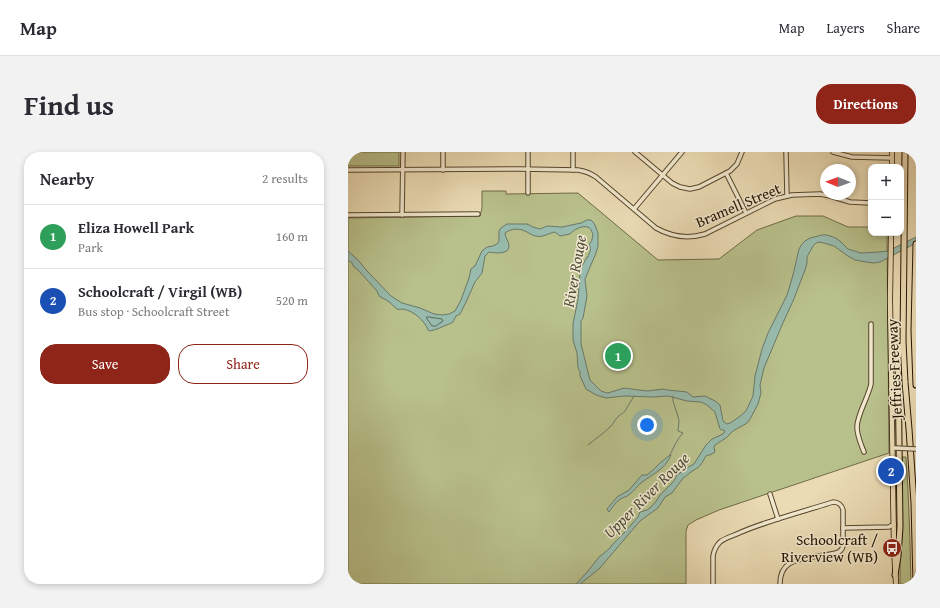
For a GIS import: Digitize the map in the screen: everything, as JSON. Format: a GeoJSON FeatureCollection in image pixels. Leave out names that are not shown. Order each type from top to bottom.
{"type":"FeatureCollection","features":[{"type":"Feature","properties":{"kind":"highway","name":"Jeffries Freeway"},"geometry":{"type":"LineString","coordinates":[[906,152],[903,341],[904,382],[910,437],[914,503],[916,584]]}},
{"type":"Feature","properties":{"kind":"highway","name":"Jeffries Freeway"},"geometry":{"type":"LineString","coordinates":[[916,244],[914,330],[916,382]]}},
{"type":"Feature","properties":{"kind":"highway"},"geometry":{"type":"LineString","coordinates":[[895,575],[900,527],[898,358],[903,341]]}},
{"type":"Feature","properties":{"kind":"main road"},"geometry":{"type":"LineString","coordinates":[[892,152],[892,164]]}},
{"type":"Feature","properties":{"kind":"main road"},"geometry":{"type":"LineString","coordinates":[[891,236],[890,292],[896,584]]}},
{"type":"Feature","properties":{"kind":"street"},"geometry":{"type":"LineString","coordinates":[[402,215],[403,152]]}},
{"type":"Feature","properties":{"kind":"street"},"geometry":{"type":"LineString","coordinates":[[443,152],[443,170]]}},
{"type":"Feature","properties":{"kind":"street"},"geometry":{"type":"LineString","coordinates":[[528,152],[528,193]]}},
{"type":"Feature","properties":{"kind":"street"},"geometry":{"type":"LineString","coordinates":[[573,152],[573,170]]}},
{"type":"Feature","properties":{"kind":"street"},"geometry":{"type":"LineString","coordinates":[[635,152],[677,186],[690,189],[699,187],[732,169],[738,164],[742,152]]}},
{"type":"Feature","properties":{"kind":"street"},"geometry":{"type":"LineString","coordinates":[[634,209],[682,152]]}},
{"type":"Feature","properties":{"kind":"street"},"geometry":{"type":"LineString","coordinates":[[786,152],[787,196]]}},
{"type":"Feature","properties":{"kind":"street"},"geometry":{"type":"LineString","coordinates":[[833,152],[852,157],[892,158]]}},
{"type":"Feature","properties":{"kind":"street","name":"Bramell Street"},"geometry":{"type":"LineString","coordinates":[[348,170],[528,169],[583,171],[592,174],[652,225],[672,235],[684,237],[705,234],[775,199],[796,194],[820,194],[850,202],[868,203]]}},
{"type":"Feature","properties":{"kind":"street"},"geometry":{"type":"LineString","coordinates":[[726,173],[746,214]]}},
{"type":"Feature","properties":{"kind":"street"},"geometry":{"type":"LineString","coordinates":[[348,215],[478,214]]}},
{"type":"Feature","properties":{"kind":"street"},"geometry":{"type":"LineString","coordinates":[[864,452],[857,428],[871,384],[871,324]]}},
{"type":"Feature","properties":{"kind":"street"},"geometry":{"type":"LineString","coordinates":[[894,448],[916,448]]}},
{"type":"Feature","properties":{"kind":"street"},"geometry":{"type":"LineString","coordinates":[[770,494],[778,519]]}},
{"type":"Feature","properties":{"kind":"street"},"geometry":{"type":"LineString","coordinates":[[713,584],[713,552],[717,545],[722,541],[754,527],[778,519],[833,502],[839,504],[842,508],[843,528],[843,546],[841,551],[790,562],[782,571],[780,576],[780,584]]}},
{"type":"Feature","properties":{"kind":"street"},"geometry":{"type":"LineString","coordinates":[[843,528],[889,527],[894,524]]}},
{"type":"Feature","properties":{"kind":"green space"},"geometry":{"type":"Polygon","coordinates":[[[348,152],[399,152],[399,166],[348,166],[348,152]]]}},
{"type":"Feature","properties":{"kind":"green space"},"geometry":{"type":"Polygon","coordinates":[[[482,191],[506,191],[506,194],[578,193],[658,260],[719,259],[757,230],[796,216],[823,216],[848,227],[868,227],[868,236],[887,236],[889,453],[719,510],[688,525],[686,531],[686,584],[348,584],[348,218],[480,216],[482,208],[482,191]]]}},
{"type":"Feature","properties":{"kind":"green space"},"geometry":{"type":"Polygon","coordinates":[[[902,457],[906,457],[911,584],[900,584],[902,534],[902,457]]]}},
{"type":"Feature","properties":{"kind":"water"},"geometry":{"type":"Polygon","coordinates":[[[591,220],[593,222],[598,233],[598,246],[585,279],[587,296],[583,318],[581,321],[581,344],[590,380],[601,391],[608,393],[624,388],[647,391],[664,389],[687,392],[693,397],[705,396],[720,405],[723,421],[727,424],[746,411],[753,396],[755,376],[762,349],[768,333],[787,295],[799,249],[805,241],[810,238],[827,235],[836,238],[848,249],[861,253],[888,251],[916,237],[916,243],[880,262],[874,263],[855,260],[834,246],[824,243],[819,242],[813,246],[807,257],[805,270],[793,301],[764,368],[758,404],[750,419],[747,423],[733,431],[726,438],[715,445],[715,452],[707,455],[700,466],[683,478],[672,493],[665,497],[658,508],[640,521],[599,569],[580,584],[576,584],[599,557],[624,533],[638,517],[640,512],[651,507],[660,495],[674,481],[677,475],[694,464],[706,445],[712,439],[723,434],[725,431],[720,429],[715,412],[701,402],[687,401],[667,396],[624,396],[606,398],[596,395],[586,389],[578,368],[577,353],[573,340],[573,324],[578,299],[580,274],[582,266],[590,251],[589,245],[593,235],[590,229],[588,227],[582,227],[570,234],[560,236],[555,232],[543,236],[534,236],[519,229],[513,229],[505,233],[509,244],[507,251],[501,253],[489,252],[485,256],[482,273],[475,282],[460,314],[456,316],[453,322],[430,331],[422,320],[415,314],[407,310],[397,309],[388,301],[379,296],[377,291],[348,260],[348,251],[391,296],[402,303],[434,314],[442,315],[455,311],[461,300],[471,269],[475,266],[482,251],[487,247],[497,244],[499,241],[499,231],[507,224],[527,224],[540,229],[547,226],[562,227],[581,223],[591,220]]]}},
{"type":"Feature","properties":{"kind":"water"},"geometry":{"type":"Polygon","coordinates":[[[670,455],[662,468],[641,483],[629,495],[619,500],[609,512],[607,509],[617,497],[629,490],[642,475],[647,475],[670,455]]]}},
{"type":"Feature","properties":{"kind":"waterway"},"geometry":{"type":"LineString","coordinates":[[588,445],[611,426],[625,411],[634,396]]}},
{"type":"Feature","properties":{"kind":"waterway","name":"Upper River Rouge"},"geometry":{"type":"LineString","coordinates":[[670,455],[677,440],[683,433],[678,431],[679,420],[673,401],[673,396]]}},
{"type":"Feature","properties":{"kind":"place","name":"Eliza Howell Park"},"geometry":{"type":"Point","coordinates":[618,356]}},
{"type":"Feature","properties":{"kind":"place","name":"Schoolcraft / Virgil (WB)"},"geometry":{"type":"Point","coordinates":[891,471]}},
{"type":"Feature","properties":{"kind":"place","name":"Schoolcraft / Riverview (WB)"},"geometry":{"type":"Point","coordinates":[892,548]}},
{"type":"Feature","properties":{"kind":"water label","name":"River Rouge"},"geometry":{"type":"Point","coordinates":[574,271]}}]}
